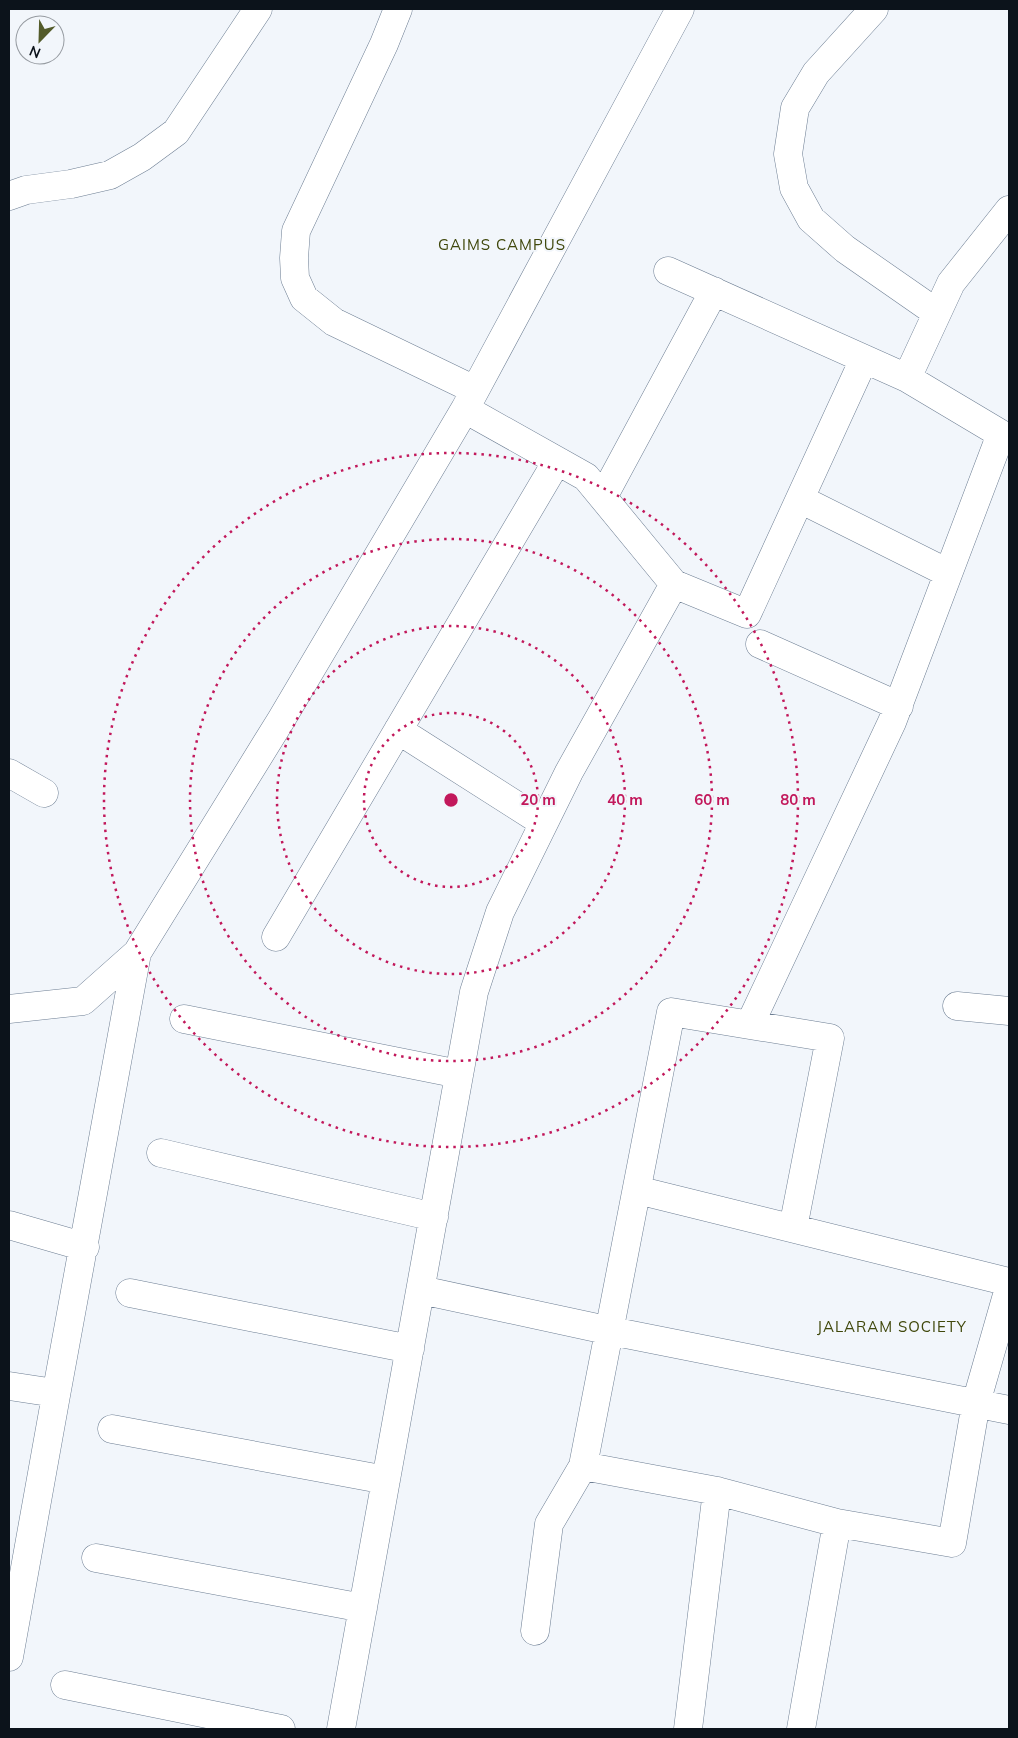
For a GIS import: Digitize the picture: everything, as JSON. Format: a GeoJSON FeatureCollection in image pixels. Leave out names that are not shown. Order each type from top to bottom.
{"type":"FeatureCollection","features":[{"type":"Feature","properties":{"kind":"street"},"geometry":{"type":"LineString","coordinates":[[9,196],[26,190],[71,184],[110,175],[142,157],[176,132],[258,9]]}},
{"type":"Feature","properties":{"kind":"street"},"geometry":{"type":"LineString","coordinates":[[398,9],[380,53],[296,231],[295,278],[304,298],[334,322],[470,400],[557,460],[586,477],[674,584],[746,614],[864,359]]}},
{"type":"Feature","properties":{"kind":"street"},"geometry":{"type":"LineString","coordinates":[[9,1009],[83,1001],[137,953],[281,720],[470,400],[680,9]]}},
{"type":"Feature","properties":{"kind":"street"},"geometry":{"type":"LineString","coordinates":[[874,9],[816,73],[795,108],[788,154],[794,188],[811,219],[845,249],[937,313]]}},
{"type":"Feature","properties":{"kind":"street"},"geometry":{"type":"LineString","coordinates":[[907,378],[951,283],[1009,210]]}},
{"type":"Feature","properties":{"kind":"street"},"geometry":{"type":"LineString","coordinates":[[668,271],[907,378],[1001,434],[899,706],[750,1024]]}},
{"type":"Feature","properties":{"kind":"street"},"geometry":{"type":"LineString","coordinates":[[603,497],[714,291]]}},
{"type":"Feature","properties":{"kind":"street"},"geometry":{"type":"LineString","coordinates":[[276,937],[557,460]]}},
{"type":"Feature","properties":{"kind":"street"},"geometry":{"type":"LineString","coordinates":[[800,499],[948,573]]}},
{"type":"Feature","properties":{"kind":"street"},"geometry":{"type":"LineString","coordinates":[[341,1729],[474,992],[500,912],[570,772],[674,584]]}},
{"type":"Feature","properties":{"kind":"street"},"geometry":{"type":"LineString","coordinates":[[760,644],[899,706]]}},
{"type":"Feature","properties":{"kind":"street"},"geometry":{"type":"LineString","coordinates":[[398,730],[544,823]]}},
{"type":"Feature","properties":{"kind":"street"},"geometry":{"type":"LineString","coordinates":[[9,773],[44,792]]}},
{"type":"Feature","properties":{"kind":"street"},"geometry":{"type":"LineString","coordinates":[[9,1657],[55,1393],[84,1247],[137,953]]}},
{"type":"Feature","properties":{"kind":"street"},"geometry":{"type":"LineString","coordinates":[[957,1006],[1009,1011]]}},
{"type":"Feature","properties":{"kind":"street"},"geometry":{"type":"LineString","coordinates":[[535,1631],[550,1524],[583,1466],[611,1331],[671,1012],[830,1038],[794,1228]]}},
{"type":"Feature","properties":{"kind":"street"},"geometry":{"type":"LineString","coordinates":[[184,1019],[459,1074]]}},
{"type":"Feature","properties":{"kind":"street"},"geometry":{"type":"LineString","coordinates":[[160,1153],[434,1216]]}},
{"type":"Feature","properties":{"kind":"street"},"geometry":{"type":"LineString","coordinates":[[638,1190],[1009,1282]]}},
{"type":"Feature","properties":{"kind":"street"},"geometry":{"type":"LineString","coordinates":[[9,1225],[84,1247]]}},
{"type":"Feature","properties":{"kind":"street"},"geometry":{"type":"LineString","coordinates":[[583,1466],[717,1492],[837,1523],[952,1543],[976,1403],[1009,1288]]}},
{"type":"Feature","properties":{"kind":"street"},"geometry":{"type":"LineString","coordinates":[[421,1290],[611,1331],[1009,1410]]}},
{"type":"Feature","properties":{"kind":"street"},"geometry":{"type":"LineString","coordinates":[[130,1293],[410,1350]]}},
{"type":"Feature","properties":{"kind":"street"},"geometry":{"type":"LineString","coordinates":[[9,1386],[55,1393]]}},
{"type":"Feature","properties":{"kind":"street"},"geometry":{"type":"LineString","coordinates":[[112,1429],[386,1480]]}},
{"type":"Feature","properties":{"kind":"street"},"geometry":{"type":"LineString","coordinates":[[688,1729],[717,1492]]}},
{"type":"Feature","properties":{"kind":"street"},"geometry":{"type":"LineString","coordinates":[[801,1729],[837,1523]]}},
{"type":"Feature","properties":{"kind":"street"},"geometry":{"type":"LineString","coordinates":[[96,1558],[363,1608]]}},
{"type":"Feature","properties":{"kind":"street"},"geometry":{"type":"LineString","coordinates":[[65,1686],[281,1729]]}},
{"type":"Feature","properties":{"kind":"district","name":"GAIMS CAMPUS"},"geometry":{"type":"Point","coordinates":[502,245]}},
{"type":"Feature","properties":{"kind":"district","name":"JALARAM SOCIETY"},"geometry":{"type":"Point","coordinates":[892,1327]}}]}
